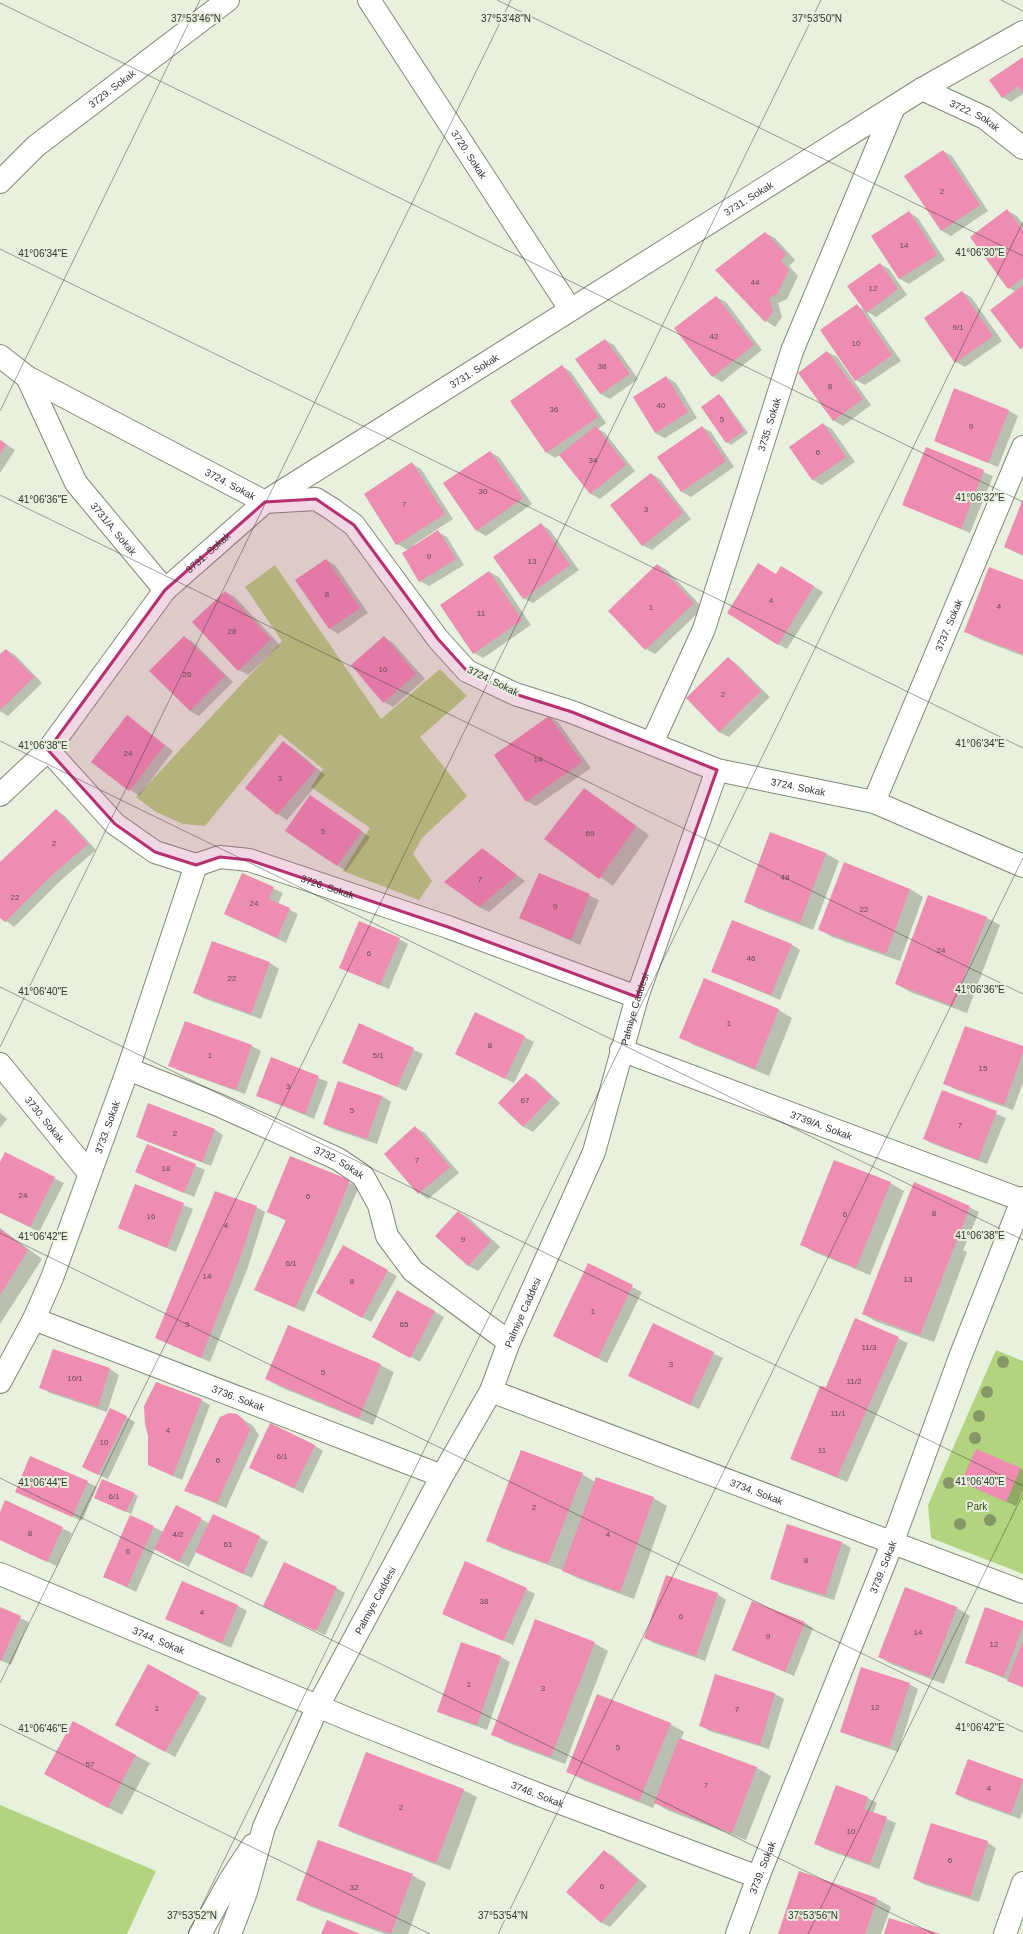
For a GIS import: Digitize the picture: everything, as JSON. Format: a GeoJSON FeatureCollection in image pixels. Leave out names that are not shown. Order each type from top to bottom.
{"type":"FeatureCollection","features":[{"type":"Feature","properties":{"kind":"street","name":"3729. Sokak"},"geometry":{"type":"LineString","coordinates":[[0,182],[36,146],[228,0]]}},
{"type":"Feature","properties":{"kind":"street","name":"3720. Sokak"},"geometry":{"type":"LineString","coordinates":[[369,0],[570,309]]}},
{"type":"Feature","properties":{"kind":"street","name":"3731. Sokak"},"geometry":{"type":"LineString","coordinates":[[0,795],[48,750],[165,590],[265,502],[922,88],[1023,32]]}},
{"type":"Feature","properties":{"kind":"street","name":"3722. Sokak"},"geometry":{"type":"LineString","coordinates":[[922,88],[985,118],[1023,148]]}},
{"type":"Feature","properties":{"kind":"street","name":"3735. Sokak"},"geometry":{"type":"LineString","coordinates":[[652,743],[704,629],[792,351],[894,107]]}},
{"type":"Feature","properties":{"kind":"street","name":"3724. Sokak"},"geometry":{"type":"LineString","coordinates":[[0,356],[27,377],[265,502],[316,499],[354,525],[438,639],[467,671],[515,694],[572,712],[717,770],[874,802],[1023,866]]}},
{"type":"Feature","properties":{"kind":"street","name":"3731/A. Sokak"},"geometry":{"type":"LineString","coordinates":[[27,377],[76,483],[165,590]]}},
{"type":"Feature","properties":{"kind":"street","name":"3737. Sokak"},"geometry":{"type":"LineString","coordinates":[[874,802],[1023,447]]}},
{"type":"Feature","properties":{"kind":"street"},"geometry":{"type":"LineString","coordinates":[[48,750],[115,824],[155,852],[196,865]]}},
{"type":"Feature","properties":{"kind":"street","name":"Palmiye Caddesi"},"geometry":{"type":"LineString","coordinates":[[230,1934],[246,1892],[264,1827],[318,1706],[442,1476],[491,1391],[509,1342],[594,1152],[621,1050],[637,997],[717,770]]}},
{"type":"Feature","properties":{"kind":"street","name":"3726. Sokak"},"geometry":{"type":"LineString","coordinates":[[196,865],[220,857],[249,860],[448,927],[637,997]]}},
{"type":"Feature","properties":{"kind":"street","name":"3733. Sokak"},"geometry":{"type":"LineString","coordinates":[[0,1382],[34,1319],[52,1278],[128,1069],[196,865]]}},
{"type":"Feature","properties":{"kind":"street","name":"3739/A. Sokak"},"geometry":{"type":"LineString","coordinates":[[621,1050],[1023,1199]]}},
{"type":"Feature","properties":{"kind":"street","name":"3730. Sokak"},"geometry":{"type":"LineString","coordinates":[[0,1064],[89,1173]]}},
{"type":"Feature","properties":{"kind":"street","name":"3732. Sokak"},"geometry":{"type":"LineString","coordinates":[[128,1069],[216,1104],[338,1159],[363,1176],[379,1205],[387,1236],[413,1271],[509,1342]]}},
{"type":"Feature","properties":{"kind":"street","name":"3739. Sokak"},"geometry":{"type":"LineString","coordinates":[[737,1934],[758,1877],[892,1544],[960,1357],[1023,1199]]}},
{"type":"Feature","properties":{"kind":"street","name":"3736. Sokak"},"geometry":{"type":"LineString","coordinates":[[34,1319],[442,1476]]}},
{"type":"Feature","properties":{"kind":"street","name":"3734. Sokak"},"geometry":{"type":"LineString","coordinates":[[491,1391],[892,1544],[1023,1592]]}},
{"type":"Feature","properties":{"kind":"street","name":"3744. Sokak"},"geometry":{"type":"LineString","coordinates":[[0,1574],[318,1706]]}},
{"type":"Feature","properties":{"kind":"street","name":"3746. Sokak"},"geometry":{"type":"LineString","coordinates":[[318,1706],[545,1797],[758,1877]]}},
{"type":"Feature","properties":{"kind":"street","name":"Palmiye Caddesi"},"geometry":{"type":"LineString","coordinates":[[200,1934],[230,1880],[264,1827]]}},
{"type":"Feature","properties":{"kind":"street"},"geometry":{"type":"LineString","coordinates":[[1005,1934],[1023,1883]]}},
{"type":"Feature","properties":{"kind":"highlighted area"},"geometry":{"type":"Polygon","coordinates":[[[316,499],[354,525],[438,639],[467,671],[515,694],[572,712],[717,770],[637,997],[448,927],[249,860],[220,857],[196,865],[155,852],[115,824],[48,750],[165,590],[265,502],[316,499]]]}},
{"type":"Feature","properties":{"kind":"green space"},"geometry":{"type":"Polygon","coordinates":[[[275,565],[381,719],[440,669],[467,696],[420,737],[467,796],[422,838],[413,854],[432,881],[419,900],[343,871],[370,828],[311,787],[323,769],[280,734],[205,826],[183,824],[156,812],[136,797],[282,641],[245,587],[275,565]]]}},
{"type":"Feature","properties":{"kind":"green space","name":"Park"},"geometry":{"type":"Polygon","coordinates":[[[996,1350],[1023,1361],[1023,1574],[931,1538],[928,1505],[996,1350]]]}},
{"type":"Feature","properties":{"kind":"green space"},"geometry":{"type":"Polygon","coordinates":[[[0,1805],[156,1871],[127,1934],[0,1934],[0,1805]]]}},
{"type":"Feature","properties":{"kind":"building"},"geometry":{"type":"Polygon","coordinates":[[[1023,57],[1023,93],[1018,86],[1002,98],[989,80],[1023,57]]]}},
{"type":"Feature","properties":{"kind":"building"},"geometry":{"type":"Polygon","coordinates":[[[943,150],[980,205],[941,231],[904,176],[943,150]]]}},
{"type":"Feature","properties":{"kind":"building"},"geometry":{"type":"Polygon","coordinates":[[[1007,209],[1023,230],[1023,278],[1008,289],[970,237],[1007,209]]]}},
{"type":"Feature","properties":{"kind":"building"},"geometry":{"type":"Polygon","coordinates":[[[909,211],[937,255],[899,279],[871,236],[909,211]]]}},
{"type":"Feature","properties":{"kind":"building"},"geometry":{"type":"Polygon","coordinates":[[[765,232],[786,254],[781,261],[789,270],[777,294],[769,298],[773,312],[765,322],[715,270],[765,232]]]}},
{"type":"Feature","properties":{"kind":"building"},"geometry":{"type":"Polygon","coordinates":[[[880,263],[898,289],[866,313],[847,286],[880,263]]]}},
{"type":"Feature","properties":{"kind":"building"},"geometry":{"type":"Polygon","coordinates":[[[1023,285],[1023,347],[1020,349],[990,310],[1023,285]]]}},
{"type":"Feature","properties":{"kind":"building"},"geometry":{"type":"Polygon","coordinates":[[[962,291],[993,336],[955,363],[924,318],[962,291]]]}},
{"type":"Feature","properties":{"kind":"building"},"geometry":{"type":"Polygon","coordinates":[[[716,296],[754,345],[712,377],[674,328],[716,296]]]}},
{"type":"Feature","properties":{"kind":"building"},"geometry":{"type":"Polygon","coordinates":[[[857,304],[892,355],[855,381],[820,330],[857,304]]]}},
{"type":"Feature","properties":{"kind":"building"},"geometry":{"type":"Polygon","coordinates":[[[605,339],[630,374],[600,394],[575,359],[605,339]]]}},
{"type":"Feature","properties":{"kind":"building"},"geometry":{"type":"Polygon","coordinates":[[[827,351],[863,399],[833,421],[798,373],[827,351]]]}},
{"type":"Feature","properties":{"kind":"building"},"geometry":{"type":"Polygon","coordinates":[[[562,365],[598,417],[546,453],[510,401],[562,365]]]}},
{"type":"Feature","properties":{"kind":"building"},"geometry":{"type":"Polygon","coordinates":[[[666,376],[688,412],[655,433],[633,397],[666,376]]]}},
{"type":"Feature","properties":{"kind":"building"},"geometry":{"type":"Polygon","coordinates":[[[954,388],[1009,410],[988,463],[934,441],[954,388]]]}},
{"type":"Feature","properties":{"kind":"building"},"geometry":{"type":"Polygon","coordinates":[[[719,394],[744,431],[726,443],[701,407],[719,394]]]}},
{"type":"Feature","properties":{"kind":"building"},"geometry":{"type":"Polygon","coordinates":[[[823,423],[846,457],[812,480],[789,447],[823,423]]]}},
{"type":"Feature","properties":{"kind":"building"},"geometry":{"type":"Polygon","coordinates":[[[596,426],[626,465],[590,494],[559,455],[596,426]]]}},
{"type":"Feature","properties":{"kind":"building"},"geometry":{"type":"Polygon","coordinates":[[[702,426],[726,461],[681,492],[657,457],[702,426]]]}},
{"type":"Feature","properties":{"kind":"building"},"geometry":{"type":"Polygon","coordinates":[[[0,440],[6,444],[0,454],[0,440]]]}},
{"type":"Feature","properties":{"kind":"building"},"geometry":{"type":"Polygon","coordinates":[[[926,447],[984,470],[961,529],[902,505],[926,447]]]}},
{"type":"Feature","properties":{"kind":"building"},"geometry":{"type":"Polygon","coordinates":[[[490,451],[523,498],[476,531],[443,483],[490,451]]]}},
{"type":"Feature","properties":{"kind":"building"},"geometry":{"type":"Polygon","coordinates":[[[412,462],[445,514],[396,545],[364,494],[412,462]]]}},
{"type":"Feature","properties":{"kind":"building"},"geometry":{"type":"Polygon","coordinates":[[[651,473],[683,513],[642,546],[610,505],[651,473]]]}},
{"type":"Feature","properties":{"kind":"building"},"geometry":{"type":"Polygon","coordinates":[[[1023,499],[1023,555],[1004,547],[1023,499]]]}},
{"type":"Feature","properties":{"kind":"building"},"geometry":{"type":"Polygon","coordinates":[[[541,523],[570,565],[523,599],[493,557],[541,523]]]}},
{"type":"Feature","properties":{"kind":"building"},"geometry":{"type":"Polygon","coordinates":[[[438,530],[456,559],[419,582],[402,553],[438,530]]]}},
{"type":"Feature","properties":{"kind":"building"},"geometry":{"type":"Polygon","coordinates":[[[326,559],[360,608],[329,629],[295,580],[326,559]]]}},
{"type":"Feature","properties":{"kind":"building"},"geometry":{"type":"Polygon","coordinates":[[[758,563],[776,574],[781,566],[814,586],[778,645],[727,613],[758,563]]]}},
{"type":"Feature","properties":{"kind":"building"},"geometry":{"type":"Polygon","coordinates":[[[657,564],[694,603],[645,650],[608,611],[657,564]]]}},
{"type":"Feature","properties":{"kind":"building"},"geometry":{"type":"Polygon","coordinates":[[[989,567],[1023,580],[1023,654],[964,632],[989,567]]]}},
{"type":"Feature","properties":{"kind":"building"},"geometry":{"type":"Polygon","coordinates":[[[489,571],[522,620],[473,654],[440,605],[489,571]]]}},
{"type":"Feature","properties":{"kind":"building"},"geometry":{"type":"Polygon","coordinates":[[[225,591],[271,639],[238,671],[192,622],[225,591]]]}},
{"type":"Feature","properties":{"kind":"building"},"geometry":{"type":"Polygon","coordinates":[[[184,636],[225,676],[190,711],[149,671],[184,636]]]}},
{"type":"Feature","properties":{"kind":"building"},"geometry":{"type":"Polygon","coordinates":[[[384,636],[416,674],[383,703],[351,665],[384,636]]]}},
{"type":"Feature","properties":{"kind":"building"},"geometry":{"type":"Polygon","coordinates":[[[6,649],[34,677],[0,710],[0,654],[6,649]]]}},
{"type":"Feature","properties":{"kind":"building"},"geometry":{"type":"Polygon","coordinates":[[[728,657],[761,691],[719,732],[686,698],[728,657]]]}},
{"type":"Feature","properties":{"kind":"building"},"geometry":{"type":"Polygon","coordinates":[[[127,715],[165,745],[129,791],[91,762],[127,715]]]}},
{"type":"Feature","properties":{"kind":"building"},"geometry":{"type":"Polygon","coordinates":[[[549,716],[582,762],[526,802],[494,755],[549,716]]]}},
{"type":"Feature","properties":{"kind":"building"},"geometry":{"type":"Polygon","coordinates":[[[283,741],[316,769],[277,815],[245,788],[283,741]]]}},
{"type":"Feature","properties":{"kind":"building"},"geometry":{"type":"Polygon","coordinates":[[[584,788],[636,826],[599,879],[544,839],[584,788]]]}},
{"type":"Feature","properties":{"kind":"building"},"geometry":{"type":"Polygon","coordinates":[[[310,795],[362,831],[337,866],[285,831],[310,795]]]}},
{"type":"Feature","properties":{"kind":"building"},"geometry":{"type":"Polygon","coordinates":[[[56,809],[88,844],[51,876],[5,922],[0,918],[0,862],[56,809]]]}},
{"type":"Feature","properties":{"kind":"building"},"geometry":{"type":"Polygon","coordinates":[[[770,832],[826,853],[800,923],[744,902],[770,832]]]}},
{"type":"Feature","properties":{"kind":"building"},"geometry":{"type":"Polygon","coordinates":[[[482,848],[517,875],[479,907],[444,882],[482,848]]]}},
{"type":"Feature","properties":{"kind":"building"},"geometry":{"type":"Polygon","coordinates":[[[844,862],[910,889],[886,954],[818,930],[844,862]]]}},
{"type":"Feature","properties":{"kind":"building"},"geometry":{"type":"Polygon","coordinates":[[[242,873],[274,887],[269,899],[290,908],[277,938],[224,914],[242,873]]]}},
{"type":"Feature","properties":{"kind":"building"},"geometry":{"type":"Polygon","coordinates":[[[539,873],[590,894],[571,940],[519,918],[539,873]]]}},
{"type":"Feature","properties":{"kind":"building"},"geometry":{"type":"Polygon","coordinates":[[[928,895],[987,917],[953,1006],[895,984],[928,895]]]}},
{"type":"Feature","properties":{"kind":"building"},"geometry":{"type":"Polygon","coordinates":[[[732,920],[792,944],[771,995],[711,972],[732,920]]]}},
{"type":"Feature","properties":{"kind":"building"},"geometry":{"type":"Polygon","coordinates":[[[359,921],[400,938],[380,985],[339,968],[359,921]]]}},
{"type":"Feature","properties":{"kind":"building"},"geometry":{"type":"Polygon","coordinates":[[[212,941],[270,962],[251,1014],[193,993],[212,941]]]}},
{"type":"Feature","properties":{"kind":"building"},"geometry":{"type":"Polygon","coordinates":[[[704,978],[779,1009],[755,1069],[679,1038],[704,978]]]}},
{"type":"Feature","properties":{"kind":"building"},"geometry":{"type":"Polygon","coordinates":[[[475,1012],[525,1036],[505,1079],[455,1054],[475,1012]]]}},
{"type":"Feature","properties":{"kind":"building"},"geometry":{"type":"Polygon","coordinates":[[[185,1021],[252,1045],[236,1090],[168,1066],[185,1021]]]}},
{"type":"Feature","properties":{"kind":"building"},"geometry":{"type":"Polygon","coordinates":[[[359,1023],[414,1048],[397,1087],[342,1063],[359,1023]]]}},
{"type":"Feature","properties":{"kind":"building"},"geometry":{"type":"Polygon","coordinates":[[[965,1026],[1023,1046],[1023,1052],[1004,1105],[943,1084],[965,1026]]]}},
{"type":"Feature","properties":{"kind":"building"},"geometry":{"type":"Polygon","coordinates":[[[271,1057],[319,1076],[305,1114],[256,1096],[271,1057]]]}},
{"type":"Feature","properties":{"kind":"building"},"geometry":{"type":"Polygon","coordinates":[[[526,1073],[552,1097],[523,1127],[498,1103],[526,1073]]]}},
{"type":"Feature","properties":{"kind":"building"},"geometry":{"type":"Polygon","coordinates":[[[338,1081],[382,1096],[367,1139],[323,1124],[338,1081]]]}},
{"type":"Feature","properties":{"kind":"building"},"geometry":{"type":"Polygon","coordinates":[[[942,1090],[997,1111],[978,1160],[923,1139],[942,1090]]]}},
{"type":"Feature","properties":{"kind":"building"},"geometry":{"type":"Polygon","coordinates":[[[148,1103],[215,1129],[202,1162],[136,1137],[148,1103]]]}},
{"type":"Feature","properties":{"kind":"building"},"geometry":{"type":"Polygon","coordinates":[[[415,1126],[450,1167],[418,1194],[384,1154],[415,1126]]]}},
{"type":"Feature","properties":{"kind":"building"},"geometry":{"type":"Polygon","coordinates":[[[147,1144],[196,1164],[184,1193],[135,1172],[147,1144]]]}},
{"type":"Feature","properties":{"kind":"building"},"geometry":{"type":"Polygon","coordinates":[[[5,1152],[55,1177],[30,1227],[0,1213],[0,1162],[5,1152]]]}},
{"type":"Feature","properties":{"kind":"building"},"geometry":{"type":"Polygon","coordinates":[[[290,1156],[350,1180],[327,1237],[295,1308],[254,1290],[286,1220],[267,1212],[290,1156]]]}},
{"type":"Feature","properties":{"kind":"building"},"geometry":{"type":"Polygon","coordinates":[[[834,1160],[891,1182],[856,1268],[800,1245],[834,1160]]]}},
{"type":"Feature","properties":{"kind":"building"},"geometry":{"type":"Polygon","coordinates":[[[914,1182],[970,1206],[920,1335],[862,1314],[914,1182]]]}},
{"type":"Feature","properties":{"kind":"building"},"geometry":{"type":"Polygon","coordinates":[[[135,1184],[184,1203],[167,1248],[118,1228],[135,1184]]]}},
{"type":"Feature","properties":{"kind":"building"},"geometry":{"type":"Polygon","coordinates":[[[215,1191],[257,1206],[239,1261],[201,1358],[155,1338],[215,1191]]]}},
{"type":"Feature","properties":{"kind":"building"},"geometry":{"type":"Polygon","coordinates":[[[458,1211],[491,1241],[468,1266],[435,1236],[458,1211]]]}},
{"type":"Feature","properties":{"kind":"building"},"geometry":{"type":"Polygon","coordinates":[[[0,1229],[28,1250],[0,1295],[0,1229]]]}},
{"type":"Feature","properties":{"kind":"building"},"geometry":{"type":"Polygon","coordinates":[[[343,1245],[388,1270],[362,1318],[316,1293],[343,1245]]]}},
{"type":"Feature","properties":{"kind":"building"},"geometry":{"type":"Polygon","coordinates":[[[588,1263],[633,1285],[598,1358],[553,1336],[588,1263]]]}},
{"type":"Feature","properties":{"kind":"building"},"geometry":{"type":"Polygon","coordinates":[[[397,1290],[435,1311],[410,1358],[372,1337],[397,1290]]]}},
{"type":"Feature","properties":{"kind":"building"},"geometry":{"type":"Polygon","coordinates":[[[855,1318],[899,1337],[837,1477],[790,1459],[820,1386],[826,1387],[855,1318]]]}},
{"type":"Feature","properties":{"kind":"building"},"geometry":{"type":"Polygon","coordinates":[[[653,1323],[714,1352],[690,1405],[628,1376],[653,1323]]]}},
{"type":"Feature","properties":{"kind":"building"},"geometry":{"type":"Polygon","coordinates":[[[288,1325],[381,1364],[359,1418],[265,1379],[288,1325]]]}},
{"type":"Feature","properties":{"kind":"building"},"geometry":{"type":"Polygon","coordinates":[[[53,1349],[110,1368],[98,1407],[39,1388],[53,1349]]]}},
{"type":"Feature","properties":{"kind":"building"},"geometry":{"type":"Polygon","coordinates":[[[156,1382],[202,1399],[173,1476],[148,1465],[148,1436],[145,1424],[144,1406],[156,1382]]]}},
{"type":"Feature","properties":{"kind":"building"},"geometry":{"type":"Polygon","coordinates":[[[110,1408],[127,1416],[98,1475],[82,1467],[110,1408]]]}},
{"type":"Feature","properties":{"kind":"building"},"geometry":{"type":"Polygon","coordinates":[[[229,1413],[237,1414],[243,1419],[250,1430],[217,1503],[184,1491],[220,1417],[229,1413]]]}},
{"type":"Feature","properties":{"kind":"building"},"geometry":{"type":"Polygon","coordinates":[[[270,1423],[315,1445],[294,1488],[249,1468],[270,1423]]]}},
{"type":"Feature","properties":{"kind":"building"},"geometry":{"type":"Polygon","coordinates":[[[976,1449],[1021,1468],[1006,1502],[961,1482],[976,1449]]]}},
{"type":"Feature","properties":{"kind":"building"},"geometry":{"type":"Polygon","coordinates":[[[521,1450],[583,1473],[548,1564],[486,1541],[521,1450]]]}},
{"type":"Feature","properties":{"kind":"building"},"geometry":{"type":"Polygon","coordinates":[[[30,1456],[88,1481],[72,1517],[15,1492],[30,1456]]]}},
{"type":"Feature","properties":{"kind":"building"},"geometry":{"type":"Polygon","coordinates":[[[596,1477],[654,1497],[620,1592],[562,1571],[596,1477]]]}},
{"type":"Feature","properties":{"kind":"building"},"geometry":{"type":"Polygon","coordinates":[[[102,1479],[135,1493],[126,1512],[94,1498],[102,1479]]]}},
{"type":"Feature","properties":{"kind":"building"},"geometry":{"type":"Polygon","coordinates":[[[5,1500],[63,1527],[47,1562],[0,1540],[0,1512],[5,1500]]]}},
{"type":"Feature","properties":{"kind":"building"},"geometry":{"type":"Polygon","coordinates":[[[176,1505],[202,1518],[179,1562],[154,1549],[176,1505]]]}},
{"type":"Feature","properties":{"kind":"building"},"geometry":{"type":"Polygon","coordinates":[[[213,1514],[260,1536],[243,1574],[195,1552],[213,1514]]]}},
{"type":"Feature","properties":{"kind":"building"},"geometry":{"type":"Polygon","coordinates":[[[130,1515],[154,1526],[127,1587],[103,1577],[130,1515]]]}},
{"type":"Feature","properties":{"kind":"building"},"geometry":{"type":"Polygon","coordinates":[[[787,1524],[842,1542],[825,1595],[770,1579],[787,1524]]]}},
{"type":"Feature","properties":{"kind":"building"},"geometry":{"type":"Polygon","coordinates":[[[465,1561],[527,1588],[503,1641],[442,1614],[465,1561]]]}},
{"type":"Feature","properties":{"kind":"building"},"geometry":{"type":"Polygon","coordinates":[[[284,1562],[337,1587],[316,1631],[263,1606],[284,1562]]]}},
{"type":"Feature","properties":{"kind":"building"},"geometry":{"type":"Polygon","coordinates":[[[666,1575],[718,1593],[696,1656],[644,1638],[666,1575]]]}},
{"type":"Feature","properties":{"kind":"building"},"geometry":{"type":"Polygon","coordinates":[[[182,1581],[238,1605],[222,1643],[165,1619],[182,1581]]]}},
{"type":"Feature","properties":{"kind":"building"},"geometry":{"type":"Polygon","coordinates":[[[905,1587],[957,1607],[930,1677],[878,1657],[905,1587]]]}},
{"type":"Feature","properties":{"kind":"building"},"geometry":{"type":"Polygon","coordinates":[[[752,1601],[805,1622],[785,1672],[732,1650],[752,1601]]]}},
{"type":"Feature","properties":{"kind":"building"},"geometry":{"type":"Polygon","coordinates":[[[0,1607],[21,1616],[1,1661],[0,1660],[0,1607]]]}},
{"type":"Feature","properties":{"kind":"building"},"geometry":{"type":"Polygon","coordinates":[[[985,1607],[1023,1621],[1023,1626],[1004,1677],[965,1663],[985,1607]]]}},
{"type":"Feature","properties":{"kind":"building"},"geometry":{"type":"Polygon","coordinates":[[[535,1619],[595,1642],[551,1757],[491,1735],[535,1619]]]}},
{"type":"Feature","properties":{"kind":"building"},"geometry":{"type":"Polygon","coordinates":[[[1023,1641],[1023,1687],[1007,1681],[1023,1641]]]}},
{"type":"Feature","properties":{"kind":"building"},"geometry":{"type":"Polygon","coordinates":[[[461,1642],[501,1656],[477,1725],[437,1712],[461,1642]]]}},
{"type":"Feature","properties":{"kind":"building"},"geometry":{"type":"Polygon","coordinates":[[[148,1664],[199,1692],[165,1752],[115,1725],[148,1664]]]}},
{"type":"Feature","properties":{"kind":"building"},"geometry":{"type":"Polygon","coordinates":[[[861,1667],[910,1683],[889,1747],[840,1732],[861,1667]]]}},
{"type":"Feature","properties":{"kind":"building"},"geometry":{"type":"Polygon","coordinates":[[[715,1674],[775,1693],[760,1745],[699,1726],[715,1674]]]}},
{"type":"Feature","properties":{"kind":"building"},"geometry":{"type":"Polygon","coordinates":[[[597,1694],[671,1723],[639,1801],[566,1772],[597,1694]]]}},
{"type":"Feature","properties":{"kind":"building"},"geometry":{"type":"Polygon","coordinates":[[[73,1721],[136,1755],[108,1808],[44,1774],[73,1721]]]}},
{"type":"Feature","properties":{"kind":"building"},"geometry":{"type":"Polygon","coordinates":[[[679,1738],[757,1767],[732,1833],[654,1803],[679,1738]]]}},
{"type":"Feature","properties":{"kind":"building"},"geometry":{"type":"Polygon","coordinates":[[[366,1752],[464,1789],[436,1863],[338,1826],[366,1752]]]}},
{"type":"Feature","properties":{"kind":"building"},"geometry":{"type":"Polygon","coordinates":[[[968,1759],[1023,1779],[1011,1814],[955,1794],[968,1759]]]}},
{"type":"Feature","properties":{"kind":"building"},"geometry":{"type":"Polygon","coordinates":[[[836,1785],[868,1797],[864,1809],[887,1817],[870,1864],[814,1844],[836,1785]]]}},
{"type":"Feature","properties":{"kind":"building"},"geometry":{"type":"Polygon","coordinates":[[[931,1823],[988,1841],[970,1897],[913,1879],[931,1823]]]}},
{"type":"Feature","properties":{"kind":"building"},"geometry":{"type":"Polygon","coordinates":[[[318,1840],[413,1874],[391,1934],[296,1900],[318,1840]]]}},
{"type":"Feature","properties":{"kind":"building"},"geometry":{"type":"Polygon","coordinates":[[[604,1850],[638,1880],[601,1923],[566,1892],[604,1850]]]}},
{"type":"Feature","properties":{"kind":"building"},"geometry":{"type":"Polygon","coordinates":[[[799,1871],[877,1898],[865,1934],[778,1934],[799,1871]]]}},
{"type":"Feature","properties":{"kind":"building"},"geometry":{"type":"Polygon","coordinates":[[[889,1918],[941,1934],[884,1934],[889,1918]]]}},
{"type":"Feature","properties":{"kind":"building"},"geometry":{"type":"Polygon","coordinates":[[[327,1920],[360,1934],[321,1934],[327,1920]]]}}]}
